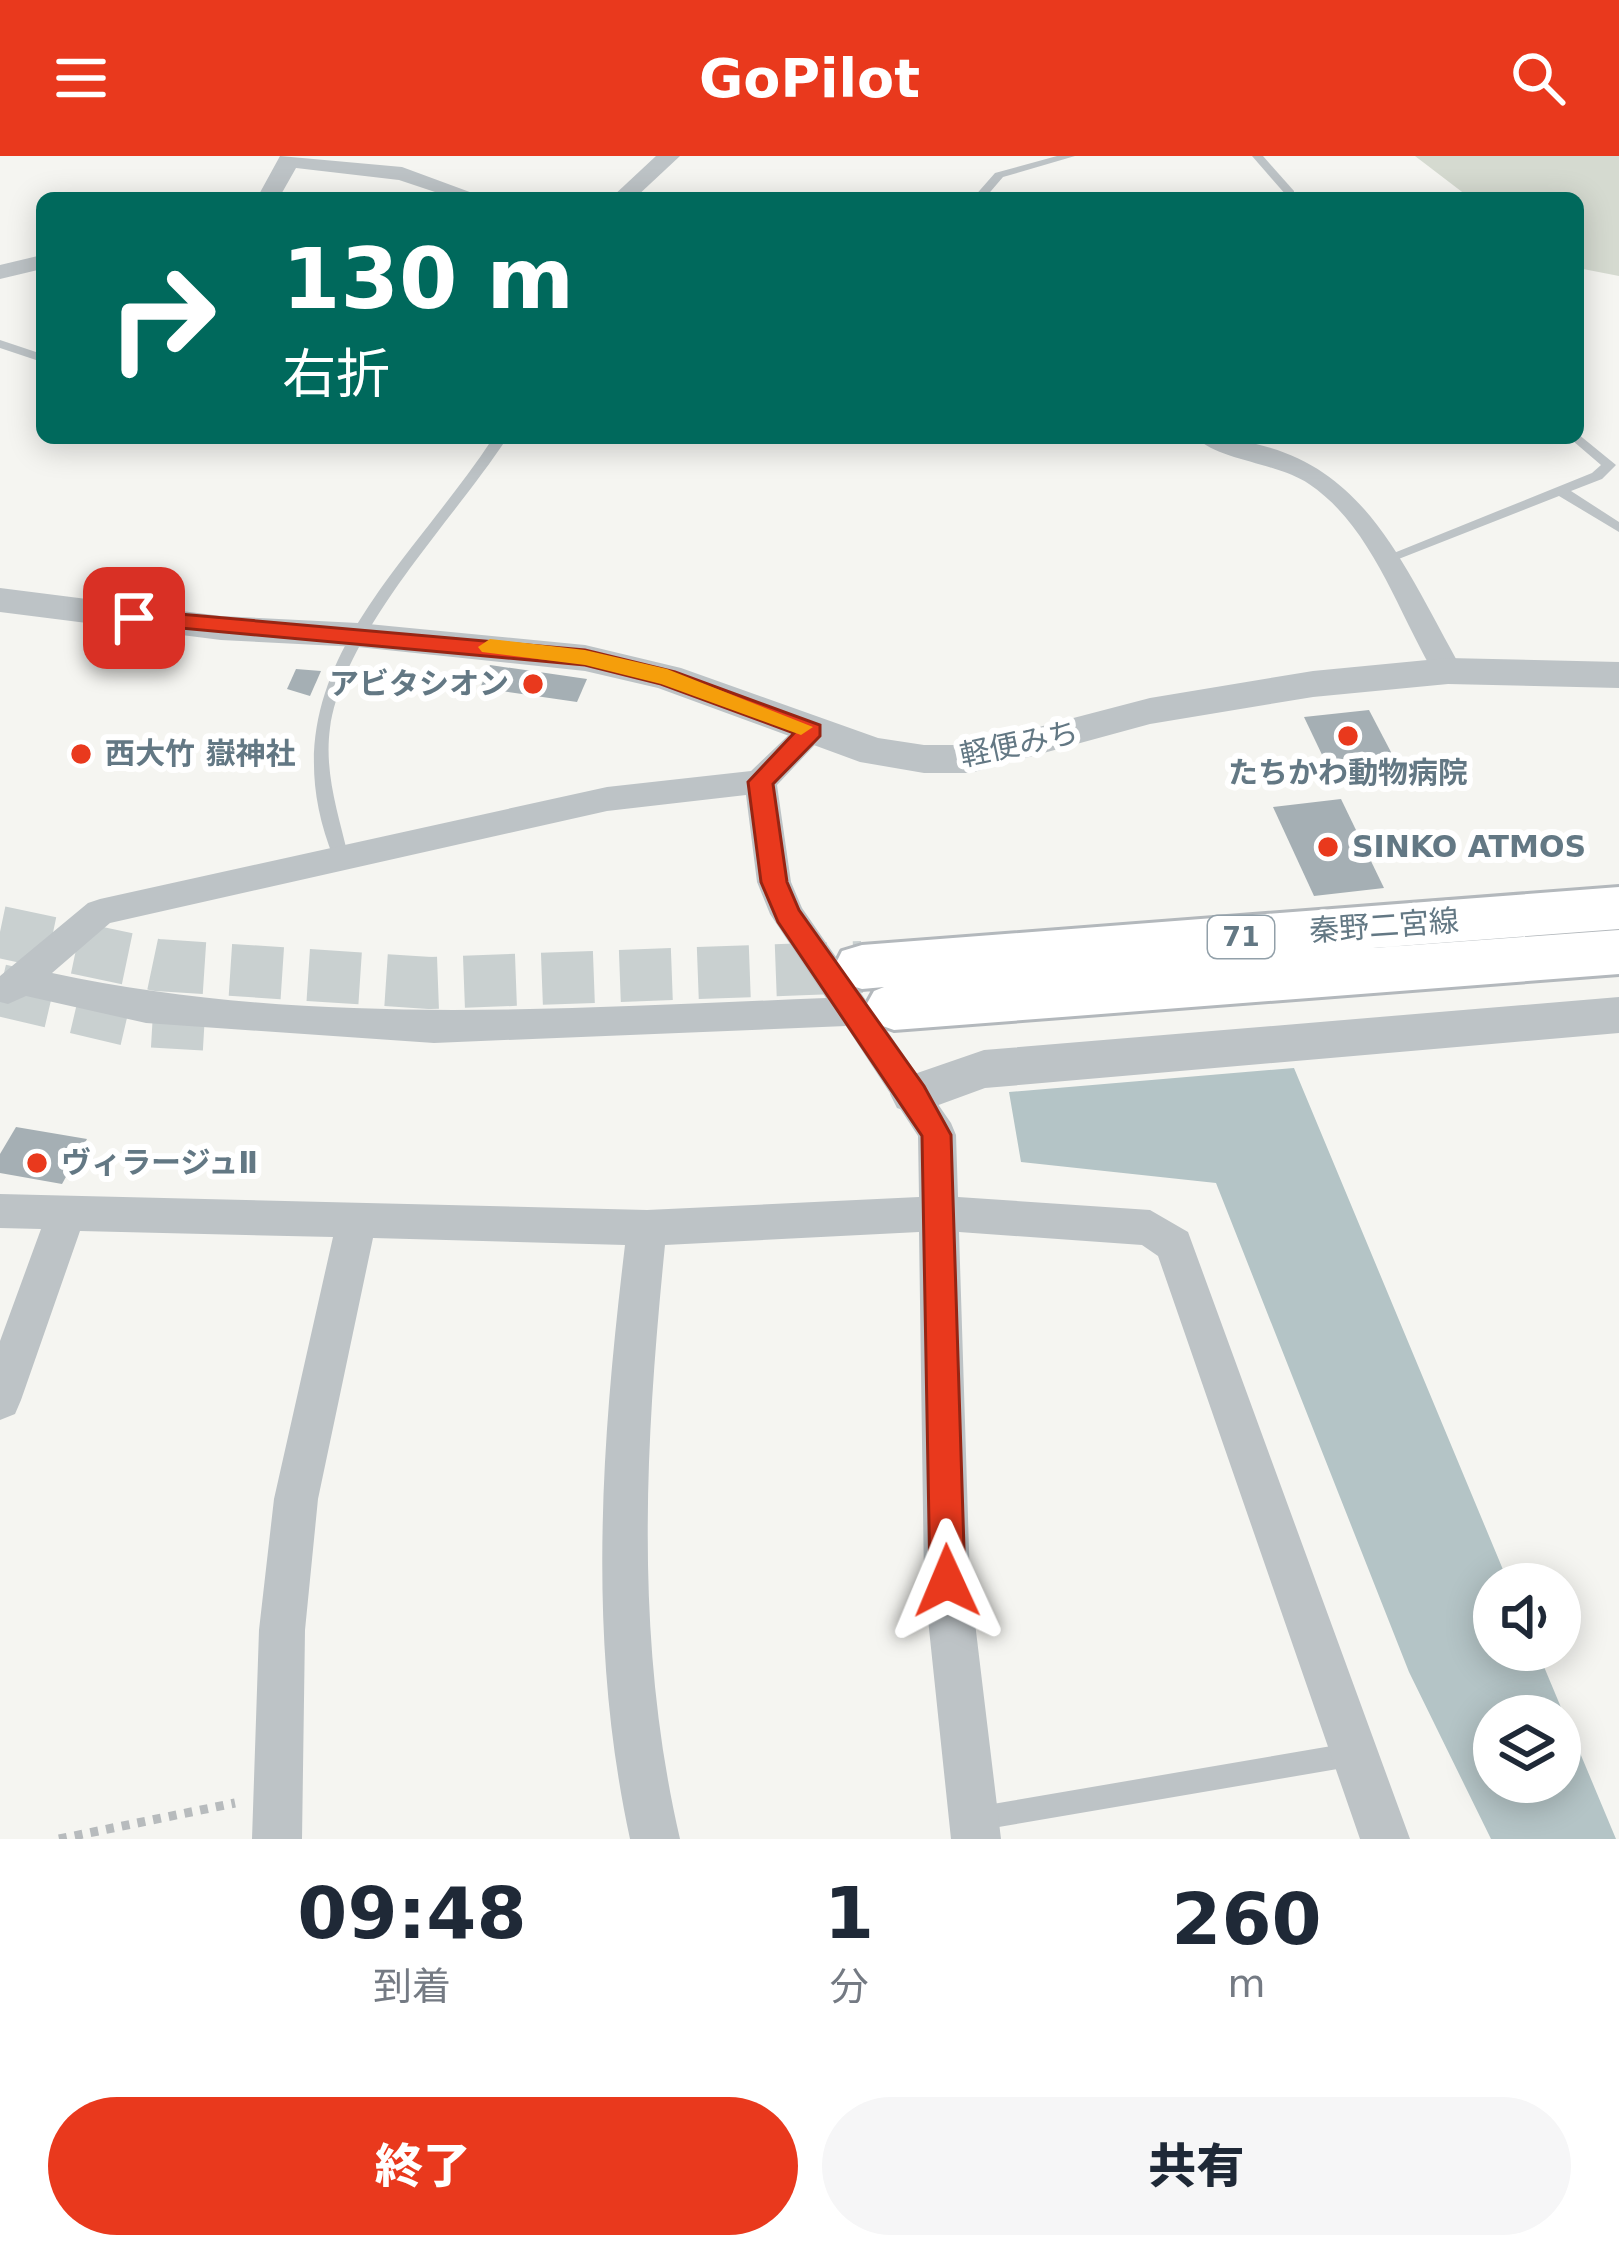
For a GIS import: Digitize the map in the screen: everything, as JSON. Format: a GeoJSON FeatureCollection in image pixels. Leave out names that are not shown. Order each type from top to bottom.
{"type":"FeatureCollection","features":[{"type":"Feature","properties":{"kind":"main road","name":"秦野二宮線"},"geometry":{"type":"LineString","coordinates":[[872,995],[1619,908]]}},
{"type":"Feature","properties":{"kind":"main road","name":"秦野二宮線"},"geometry":{"type":"LineString","coordinates":[[872,995],[1619,952]]}},
{"type":"Feature","properties":{"kind":"street"},"geometry":{"type":"LineString","coordinates":[[629,192],[669,156]]}},
{"type":"Feature","properties":{"kind":"street"},"geometry":{"type":"LineString","coordinates":[[271,192],[290,158],[402,174],[457,192]]}},
{"type":"Feature","properties":{"kind":"street"},"geometry":{"type":"LineString","coordinates":[[0,272],[36,263]]}},
{"type":"Feature","properties":{"kind":"street"},"geometry":{"type":"LineString","coordinates":[[1230,444],[1277,458],[1320,479],[1372,533],[1448,671]]}},
{"type":"Feature","properties":{"kind":"street","name":"軽便みち"},"geometry":{"type":"LineString","coordinates":[[0,600],[220,628],[358,634],[585,658],[667,677],[874,752],[924,760],[970,759],[1150,711],[1313,684],[1448,671],[1619,675]]}},
{"type":"Feature","properties":{"kind":"street"},"geometry":{"type":"LineString","coordinates":[[9,989],[100,912],[607,799],[760,782],[812,730]]}},
{"type":"Feature","properties":{"kind":"street"},"geometry":{"type":"LineString","coordinates":[[760,782],[774,882],[788,914],[872,995],[937,1135],[947,1581],[973,1829]]}},
{"type":"Feature","properties":{"kind":"street"},"geometry":{"type":"LineString","coordinates":[[9,989],[146,1007],[434,1028],[872,995]]}},
{"type":"Feature","properties":{"kind":"street"},"geometry":{"type":"LineString","coordinates":[[914,1094],[984,1069],[1619,1016]]}},
{"type":"Feature","properties":{"kind":"street"},"geometry":{"type":"LineString","coordinates":[[0,1211],[647,1228],[941,1213],[1150,1228],[1174,1245],[1385,1839]]}},
{"type":"Feature","properties":{"kind":"street"},"geometry":{"type":"LineString","coordinates":[[0,1400],[66,1215]]}},
{"type":"Feature","properties":{"kind":"street"},"geometry":{"type":"LineString","coordinates":[[277,1839],[282,1630],[296,1498],[356,1223]]}},
{"type":"Feature","properties":{"kind":"street"},"geometry":{"type":"LineString","coordinates":[[647,1228],[618,1559],[626,1692],[655,1839]]}},
{"type":"Feature","properties":{"kind":"lane"},"geometry":{"type":"LineString","coordinates":[[984,192],[999,175],[1031,159],[1070,156]]}},
{"type":"Feature","properties":{"kind":"lane"},"geometry":{"type":"LineString","coordinates":[[1258,156],[1289,192]]}},
{"type":"Feature","properties":{"kind":"lane"},"geometry":{"type":"LineString","coordinates":[[0,344],[36,356]]}},
{"type":"Feature","properties":{"kind":"lane"},"geometry":{"type":"LineString","coordinates":[[340,855],[320,771],[327,703],[358,634],[496,444]]}},
{"type":"Feature","properties":{"kind":"lane"},"geometry":{"type":"LineString","coordinates":[[1386,559],[1597,476],[1610,465],[1584,444]]}},
{"type":"Feature","properties":{"kind":"lane"},"geometry":{"type":"LineString","coordinates":[[1561,491],[1619,528]]}},
{"type":"Feature","properties":{"kind":"lane"},"geometry":{"type":"LineString","coordinates":[[973,1829],[1355,1754]]}},
{"type":"Feature","properties":{"kind":"path"},"geometry":{"type":"LineString","coordinates":[[59,1839],[277,1792]]}},
{"type":"Feature","properties":{"kind":"shaded area"},"geometry":{"type":"Polygon","coordinates":[[[1415,156],[1619,156],[1619,276],[1584,269],[1584,192],[1462,192],[1415,156]]]}},
{"type":"Feature","properties":{"kind":"shaded area"},"geometry":{"type":"Polygon","coordinates":[[[1294,1068],[1500,1563],[1473,1563],[1473,1671],[1546,1671],[1556,1695],[1473,1695],[1473,1802],[1409,1672],[1216,1183],[1021,1162],[1009,1092],[1294,1068]]]}},
{"type":"Feature","properties":{"kind":"shaded area"},"geometry":{"type":"Polygon","coordinates":[[[1581,1755],[1616,1839],[1491,1839],[1473,1803],[1581,1803],[1581,1755]]]}},
{"type":"Feature","properties":{"kind":"building","name":"アビタシオン"},"geometry":{"type":"Polygon","coordinates":[[[490,665],[587,679],[577,702],[480,688],[490,665]]]}},
{"type":"Feature","properties":{"kind":"building"},"geometry":{"type":"Polygon","coordinates":[[[296,669],[321,671],[310,696],[287,689],[296,669]]]}},
{"type":"Feature","properties":{"kind":"building","name":"たちかわ動物病院"},"geometry":{"type":"Polygon","coordinates":[[[1369,710],[1392,754],[1325,761],[1304,717],[1369,710]]]}},
{"type":"Feature","properties":{"kind":"building","name":"SINKO ATMOS"},"geometry":{"type":"Polygon","coordinates":[[[1341,799],[1384,888],[1314,896],[1273,807],[1341,799]]]}},
{"type":"Feature","properties":{"kind":"building","name":"ヴィラージュⅡ"},"geometry":{"type":"Polygon","coordinates":[[[16,1127],[87,1139],[62,1184],[0,1173],[0,1154],[16,1127]]]}},
{"type":"Feature","properties":{"kind":"tunnel"},"geometry":{"type":"LineString","coordinates":[[0,932],[157,965],[430,983],[862,967]]}},
{"type":"Feature","properties":{"kind":"tunnel"},"geometry":{"type":"LineString","coordinates":[[0,990],[128,1020],[213,1025]]}},
{"type":"Feature","properties":{"kind":"slow traffic"},"geometry":{"type":"LineString","coordinates":[[490,647],[585,658],[667,677],[801,727]]}},
{"type":"Feature","properties":{"kind":"place","name":"アビタシオン"},"geometry":{"type":"Point","coordinates":[533,684]}},
{"type":"Feature","properties":{"kind":"place","name":"たちかわ動物病院"},"geometry":{"type":"Point","coordinates":[1348,736]}},
{"type":"Feature","properties":{"kind":"place","name":"西大竹 嶽神社"},"geometry":{"type":"Point","coordinates":[81,754]}},
{"type":"Feature","properties":{"kind":"place","name":"SINKO ATMOS"},"geometry":{"type":"Point","coordinates":[1328,847]}},
{"type":"Feature","properties":{"kind":"place","name":"ヴィラージュⅡ"},"geometry":{"type":"Point","coordinates":[37,1163]}},
{"type":"Feature","properties":{"kind":"route"},"geometry":{"type":"LineString","coordinates":[[134,618],[220,628],[358,634],[585,658],[667,677],[812,730],[760,782],[774,882],[788,914],[914,1094],[937,1135],[947,1581]]}}]}
